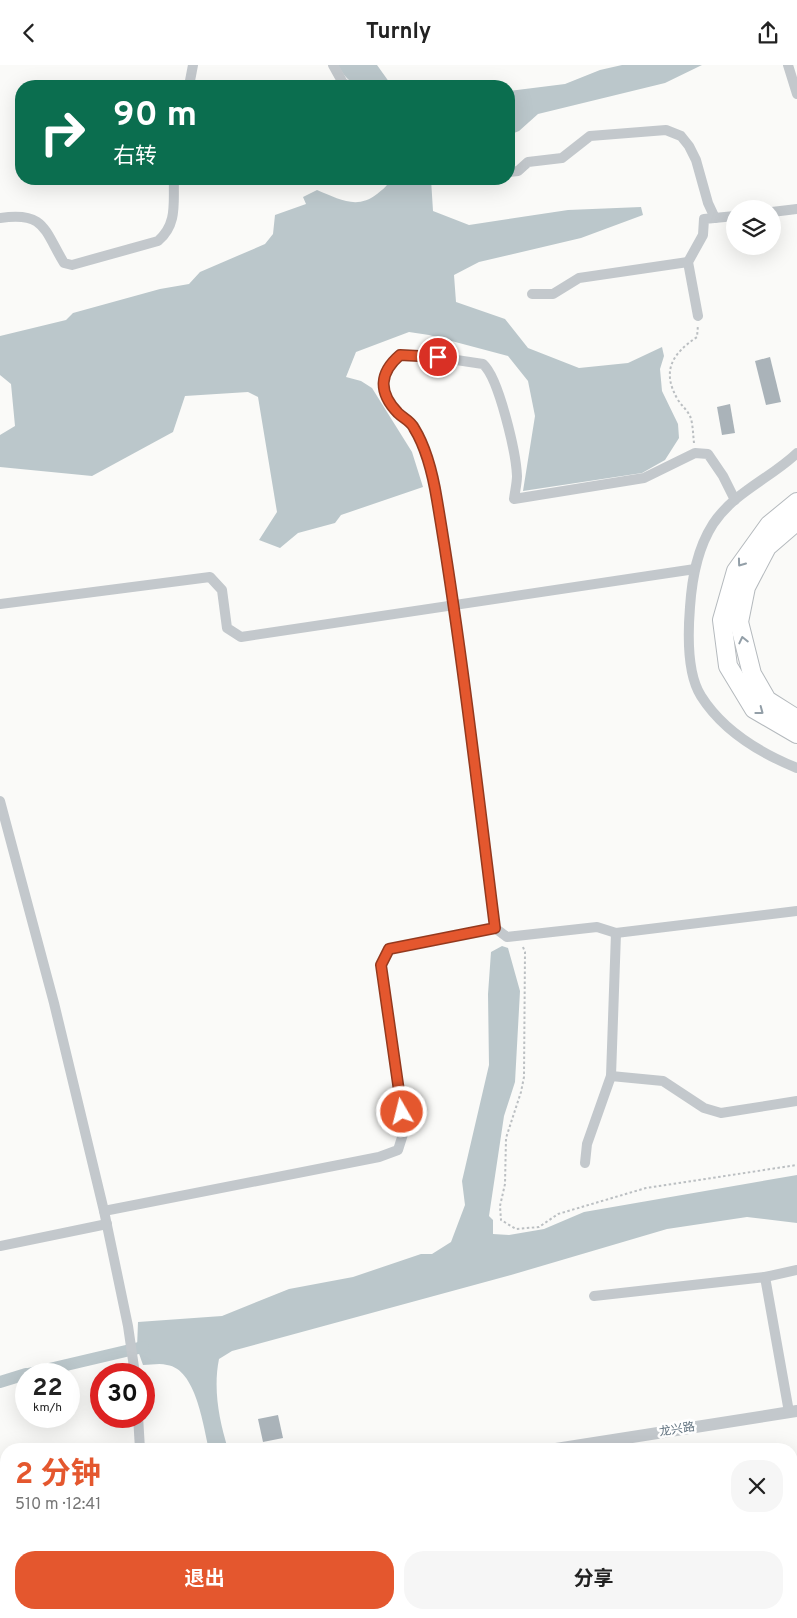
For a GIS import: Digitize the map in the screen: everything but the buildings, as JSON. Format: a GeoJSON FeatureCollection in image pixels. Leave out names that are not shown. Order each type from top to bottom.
{"type":"FeatureCollection","features":[{"type":"Feature","properties":{"kind":"highway"},"geometry":{"type":"LineString","coordinates":[[797,502],[769,525],[736,571],[722,620],[728,666],[754,709],[797,734]]}},
{"type":"Feature","properties":{"kind":"highway"},"geometry":{"type":"LineString","coordinates":[[797,521],[767,547],[746,587],[739,622],[752,675],[767,700],[797,719]]}},
{"type":"Feature","properties":{"kind":"street"},"geometry":{"type":"LineString","coordinates":[[191,80],[193,65]]}},
{"type":"Feature","properties":{"kind":"street"},"geometry":{"type":"LineString","coordinates":[[333,65],[341,80]]}},
{"type":"Feature","properties":{"kind":"street"},"geometry":{"type":"LineString","coordinates":[[788,65],[797,94]]}},
{"type":"Feature","properties":{"kind":"street"},"geometry":{"type":"LineString","coordinates":[[515,171],[528,162],[562,158],[590,136],[666,130],[682,136],[689,147],[696,160],[708,203],[715,218]]}},
{"type":"Feature","properties":{"kind":"street"},"geometry":{"type":"LineString","coordinates":[[0,218],[21,215],[35,219],[43,226],[64,263],[72,265],[158,241],[168,232],[172,218],[174,185]]}},
{"type":"Feature","properties":{"kind":"street"},"geometry":{"type":"LineString","coordinates":[[781,211],[797,209]]}},
{"type":"Feature","properties":{"kind":"street"},"geometry":{"type":"LineString","coordinates":[[698,315],[688,262],[703,235],[704,219],[726,217]]}},
{"type":"Feature","properties":{"kind":"street"},"geometry":{"type":"LineString","coordinates":[[532,294],[553,294],[579,278],[688,262]]}},
{"type":"Feature","properties":{"kind":"street"},"geometry":{"type":"LineString","coordinates":[[495,928],[455,605],[435,489],[425,451],[413,425],[397,412],[386,396],[382,378],[388,365],[400,355],[423,355],[483,364],[490,370],[497,385],[512,448],[517,475],[514,499],[644,479],[696,453],[708,454],[723,476],[734,500]]}},
{"type":"Feature","properties":{"kind":"street"},"geometry":{"type":"LineString","coordinates":[[797,453],[734,500],[714,523],[702,545],[692,579],[688,633],[692,669],[700,695],[739,737],[773,758],[797,768]]}},
{"type":"Feature","properties":{"kind":"street"},"geometry":{"type":"LineString","coordinates":[[0,604],[210,577],[222,590],[227,629],[241,637],[695,569]]}},
{"type":"Feature","properties":{"kind":"street"},"geometry":{"type":"LineString","coordinates":[[0,801],[54,1003],[108,1224],[134,1363]]}},
{"type":"Feature","properties":{"kind":"street"},"geometry":{"type":"LineString","coordinates":[[104,1211],[379,1157],[398,1149],[404,1131],[381,965],[389,949],[495,928],[508,937],[597,927],[616,933],[797,911]]}},
{"type":"Feature","properties":{"kind":"street"},"geometry":{"type":"LineString","coordinates":[[585,1163],[587,1143],[611,1075],[616,933]]}},
{"type":"Feature","properties":{"kind":"street"},"geometry":{"type":"LineString","coordinates":[[611,1075],[663,1081],[704,1108],[721,1113],[797,1101]]}},
{"type":"Feature","properties":{"kind":"street"},"geometry":{"type":"LineString","coordinates":[[0,1246],[108,1224]]}},
{"type":"Feature","properties":{"kind":"street"},"geometry":{"type":"LineString","coordinates":[[594,1295],[765,1277],[797,1270]]}},
{"type":"Feature","properties":{"kind":"street"},"geometry":{"type":"LineString","coordinates":[[765,1277],[793,1412]]}},
{"type":"Feature","properties":{"kind":"street","name":"龙兴路"},"geometry":{"type":"LineString","coordinates":[[602,1443],[793,1412]]}},
{"type":"Feature","properties":{"kind":"street"},"geometry":{"type":"LineString","coordinates":[[139,1428],[140,1443]]}},
{"type":"Feature","properties":{"kind":"path"},"geometry":{"type":"LineString","coordinates":[[696,453],[691,417],[678,400],[668,376],[673,359],[682,347],[698,337],[698,315]]}},
{"type":"Feature","properties":{"kind":"shaded area"},"geometry":{"type":"Polygon","coordinates":[[[338,65],[377,65],[388,80],[349,80],[338,65]]]}},
{"type":"Feature","properties":{"kind":"shaded area"},"geometry":{"type":"Polygon","coordinates":[[[622,65],[702,65],[665,83],[538,114],[515,133],[515,90],[565,84],[600,70],[622,65]]]}},
{"type":"Feature","properties":{"kind":"shaded area"},"geometry":{"type":"Polygon","coordinates":[[[431,185],[433,211],[469,225],[568,210],[641,207],[643,215],[581,238],[479,262],[454,275],[456,302],[505,319],[528,348],[579,368],[628,363],[662,347],[664,356],[660,369],[662,391],[678,424],[679,438],[665,460],[642,473],[523,491],[535,416],[528,381],[508,356],[429,335],[409,332],[356,352],[346,377],[361,381],[372,388],[412,452],[423,487],[341,515],[335,523],[298,533],[280,548],[259,540],[277,512],[258,397],[248,392],[185,396],[173,432],[92,476],[0,467],[0,435],[15,426],[11,384],[0,375],[0,336],[66,320],[73,313],[160,289],[189,284],[200,272],[265,244],[273,234],[275,215],[306,204],[303,197],[317,190],[333,197],[355,202],[370,199],[387,186],[431,185]]]}},
{"type":"Feature","properties":{"kind":"shaded area"},"geometry":{"type":"Polygon","coordinates":[[[502,946],[508,948],[520,991],[515,1082],[504,1116],[489,1216],[493,1220],[493,1234],[509,1235],[544,1229],[584,1212],[797,1175],[797,1223],[747,1217],[667,1229],[511,1275],[232,1351],[219,1359],[217,1370],[217,1393],[226,1443],[208,1443],[197,1399],[185,1376],[177,1369],[167,1365],[142,1363],[137,1348],[138,1322],[222,1316],[289,1289],[353,1277],[421,1254],[432,1254],[451,1242],[465,1205],[462,1181],[489,1065],[488,994],[491,952],[502,946]]]}},
{"type":"Feature","properties":{"kind":"waterway"},"geometry":{"type":"LineString","coordinates":[[75,1363],[143,1347]]}},
{"type":"Feature","properties":{"kind":"waterway"},"geometry":{"type":"LineString","coordinates":[[0,1382],[15,1377]]}},
{"type":"Feature","properties":{"kind":"route"},"geometry":{"type":"LineString","coordinates":[[402,1112],[381,965],[389,949],[495,928],[455,605],[435,489],[425,451],[413,425],[397,412],[386,396],[382,378],[388,365],[400,355],[438,357]]}}]}
